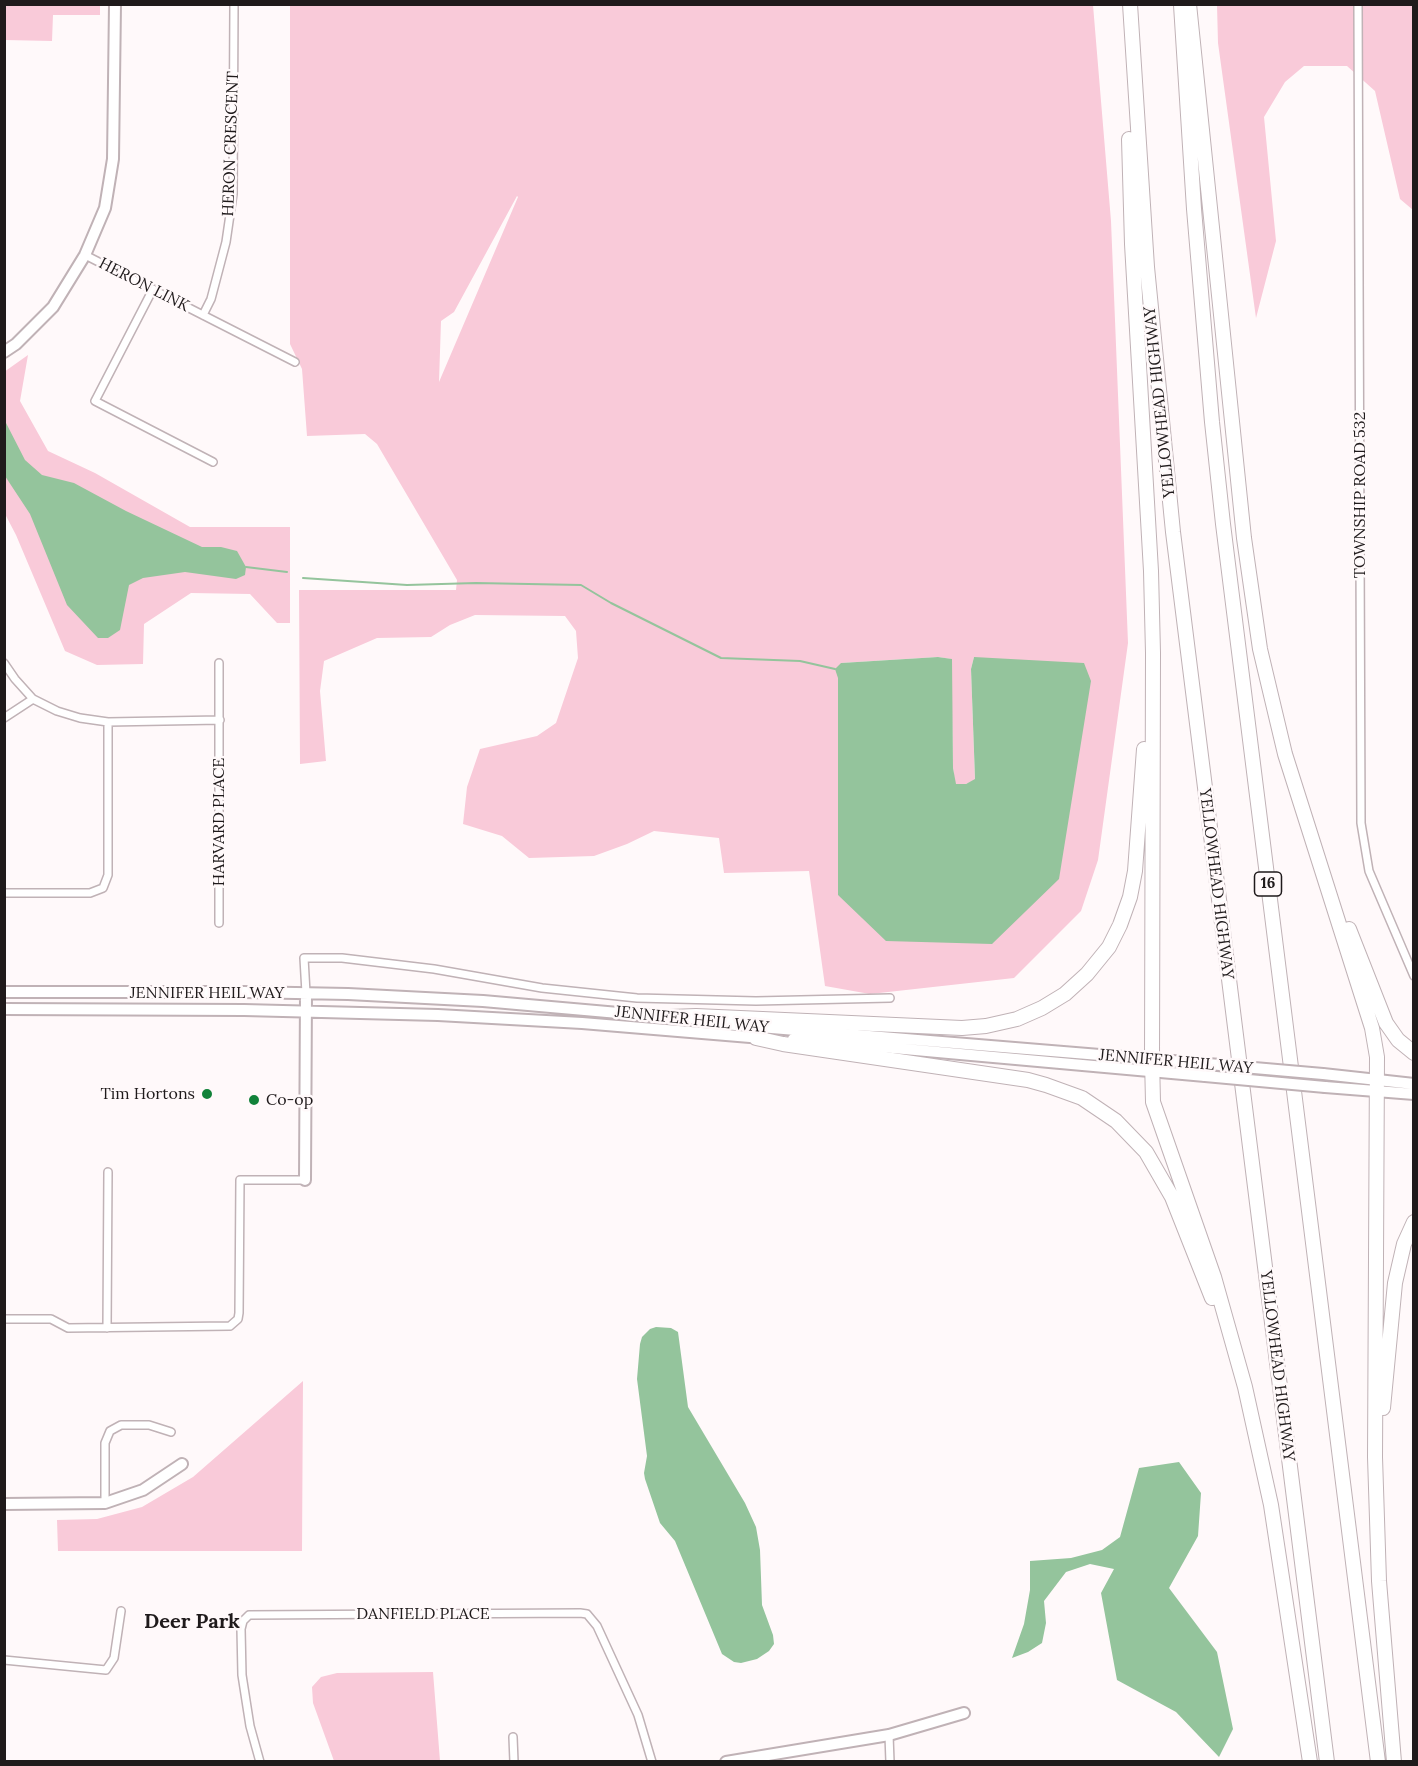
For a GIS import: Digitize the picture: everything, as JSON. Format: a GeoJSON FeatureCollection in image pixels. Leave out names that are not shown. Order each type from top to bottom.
{"type":"FeatureCollection","features":[{"type":"Feature","properties":{"kind":"highway","name":"YELLOWHEAD HIGHWAY"},"geometry":{"type":"LineString","coordinates":[[1130,4],[1134,86],[1156,368],[1183,623],[1327,1761]]}},
{"type":"Feature","properties":{"kind":"highway","name":"16"},"geometry":{"type":"LineString","coordinates":[[1181,4],[1194,209],[1221,502],[1378,1761]]}},
{"type":"Feature","properties":{"kind":"highway"},"geometry":{"type":"LineString","coordinates":[[1190,4],[1244,538],[1260,649],[1274,714],[1372,1028],[1377,1057],[1375,1457],[1379,1581],[1394,1761]]}},
{"type":"Feature","properties":{"kind":"highway"},"geometry":{"type":"LineString","coordinates":[[1134,86],[1129,132],[1132,244],[1151,571],[1154,1102],[1214,1277],[1245,1387],[1272,1505],[1310,1761]]}},
{"type":"Feature","properties":{"kind":"highway"},"geometry":{"type":"LineString","coordinates":[[670,1017],[696,1016],[962,1028],[986,1026],[1017,1019],[1065,994],[1087,974],[1109,947],[1130,897],[1135,871],[1146,722],[1153,691]]}},
{"type":"Feature","properties":{"kind":"highway"},"geometry":{"type":"LineString","coordinates":[[1311,836],[1386,1023],[1398,1040],[1413,1053]]}},
{"type":"Feature","properties":{"kind":"highway"},"geometry":{"type":"LineString","coordinates":[[756,1038],[783,1044],[1028,1080],[1073,1094],[1100,1109],[1116,1121],[1146,1152],[1172,1197],[1245,1387]]}},
{"type":"Feature","properties":{"kind":"highway"},"geometry":{"type":"LineString","coordinates":[[1375,1457],[1382,1415],[1395,1283],[1404,1244],[1413,1222]]}},
{"type":"Feature","properties":{"kind":"main road"},"geometry":{"type":"LineString","coordinates":[[4,352],[16,344],[53,307],[85,255],[105,208],[113,159],[115,4]]}},
{"type":"Feature","properties":{"kind":"main road","name":"JENNIFER HEIL WAY"},"geometry":{"type":"LineString","coordinates":[[4,992],[306,993],[472,1001],[670,1017],[697,1022],[1152,1065]]}},
{"type":"Feature","properties":{"kind":"main road"},"geometry":{"type":"LineString","coordinates":[[305,1180],[306,993]]}},
{"type":"Feature","properties":{"kind":"main road","name":"JENNIFER HEIL WAY"},"geometry":{"type":"LineString","coordinates":[[4,1009],[306,1011],[531,1019],[756,1038],[783,1038],[1152,1065],[1197,1063],[1323,1074],[1378,1086]]}},
{"type":"Feature","properties":{"kind":"main road"},"geometry":{"type":"LineString","coordinates":[[1152,1065],[1205,1076],[1325,1086],[1413,1084]]}},
{"type":"Feature","properties":{"kind":"main road"},"geometry":{"type":"LineString","coordinates":[[1378,1086],[1413,1094]]}},
{"type":"Feature","properties":{"kind":"main road"},"geometry":{"type":"LineString","coordinates":[[4,1504],[105,1503],[143,1490],[182,1464]]}},
{"type":"Feature","properties":{"kind":"main road"},"geometry":{"type":"LineString","coordinates":[[726,1761],[765,1758],[889,1735],[964,1713]]}},
{"type":"Feature","properties":{"kind":"street","name":"HERON CRESCENT"},"geometry":{"type":"LineString","coordinates":[[203,315],[211,299],[226,242],[233,194],[234,4]]}},
{"type":"Feature","properties":{"kind":"street","name":"TOWNSHIP ROAD 532"},"geometry":{"type":"LineString","coordinates":[[1358,4],[1361,823],[1369,871],[1413,976]]}},
{"type":"Feature","properties":{"kind":"street","name":"HERON LINK"},"geometry":{"type":"LineString","coordinates":[[85,255],[295,362]]}},
{"type":"Feature","properties":{"kind":"street"},"geometry":{"type":"LineString","coordinates":[[153,289],[95,401],[213,462]]}},
{"type":"Feature","properties":{"kind":"street"},"geometry":{"type":"LineString","coordinates":[[4,663],[33,699],[57,711],[108,722],[220,720]]}},
{"type":"Feature","properties":{"kind":"street","name":"HARVARD PLACE"},"geometry":{"type":"LineString","coordinates":[[219,663],[219,923]]}},
{"type":"Feature","properties":{"kind":"street"},"geometry":{"type":"LineString","coordinates":[[4,718],[33,699]]}},
{"type":"Feature","properties":{"kind":"street"},"geometry":{"type":"LineString","coordinates":[[4,893],[90,893],[103,888],[108,875],[108,722]]}},
{"type":"Feature","properties":{"kind":"street","name":"JENNIFER HEIL WAY"},"geometry":{"type":"LineString","coordinates":[[306,993],[304,958],[372,960],[542,988],[637,998],[746,1000],[890,998]]}},
{"type":"Feature","properties":{"kind":"street"},"geometry":{"type":"LineString","coordinates":[[107,1328],[108,1172]]}},
{"type":"Feature","properties":{"kind":"street"},"geometry":{"type":"LineString","coordinates":[[4,1319],[51,1318],[68,1328],[223,1327],[235,1323],[239,1313],[240,1180],[305,1180]]}},
{"type":"Feature","properties":{"kind":"street"},"geometry":{"type":"LineString","coordinates":[[105,1503],[105,1443],[110,1431],[118,1425],[149,1425],[171,1432]]}},
{"type":"Feature","properties":{"kind":"street"},"geometry":{"type":"LineString","coordinates":[[4,1660],[106,1670],[114,1658],[121,1611]]}},
{"type":"Feature","properties":{"kind":"street","name":"DANFIELD PLACE"},"geometry":{"type":"LineString","coordinates":[[260,1761],[250,1726],[242,1675],[241,1629],[243,1621],[249,1615],[580,1613],[587,1614],[597,1626],[638,1715],[652,1761]]}},
{"type":"Feature","properties":{"kind":"street"},"geometry":{"type":"LineString","coordinates":[[889,1735],[890,1761]]}},
{"type":"Feature","properties":{"kind":"street"},"geometry":{"type":"LineString","coordinates":[[513,1737],[514,1761]]}},
{"type":"Feature","properties":{"kind":"shaded area"},"geometry":{"type":"Polygon","coordinates":[[[5,4],[100,5],[100,15],[53,15],[52,41],[5,40],[5,4]]]}},
{"type":"Feature","properties":{"kind":"shaded area"},"geometry":{"type":"Polygon","coordinates":[[[290,5],[1093,5],[1111,221],[1128,643],[1098,860],[1081,911],[1014,978],[870,994],[825,986],[809,871],[724,873],[719,838],[654,831],[594,856],[529,858],[502,836],[463,824],[467,787],[480,749],[537,736],[556,723],[578,658],[576,631],[565,616],[475,615],[450,625],[431,637],[377,638],[324,661],[320,691],[326,761],[300,764],[299,590],[456,590],[457,580],[377,444],[365,434],[307,436],[302,369],[290,344],[290,5]],[[518,197],[454,312],[441,321],[439,382],[518,197]],[[938,657],[841,663],[838,678],[838,895],[993,943],[974,657],[971,669],[975,780],[966,784],[955,784],[951,659],[938,657]]]}},
{"type":"Feature","properties":{"kind":"shaded area"},"geometry":{"type":"Polygon","coordinates":[[[1217,5],[1413,5],[1413,210],[1400,199],[1375,91],[1347,66],[1304,66],[1285,82],[1264,117],[1276,241],[1256,318],[1218,43],[1217,5]]]}},
{"type":"Feature","properties":{"kind":"shaded area"},"geometry":{"type":"Polygon","coordinates":[[[28,355],[20,401],[48,451],[95,473],[190,527],[290,527],[290,623],[277,623],[250,594],[191,593],[144,624],[143,664],[97,665],[65,651],[5,514],[4,372],[28,355]]]}},
{"type":"Feature","properties":{"kind":"shaded area"},"geometry":{"type":"Polygon","coordinates":[[[5,421],[25,460],[42,475],[74,483],[202,547],[221,547],[237,551],[246,567],[245,575],[236,579],[185,572],[143,578],[129,585],[120,630],[108,638],[98,638],[67,605],[30,514],[5,476],[5,421]]]}},
{"type":"Feature","properties":{"kind":"shaded area"},"geometry":{"type":"Polygon","coordinates":[[[938,657],[952,659],[953,768],[956,784],[966,784],[975,779],[971,669],[974,657],[1084,663],[1091,681],[1059,879],[992,944],[886,941],[838,895],[838,678],[835,669],[841,663],[938,657]]]}},
{"type":"Feature","properties":{"kind":"shaded area"},"geometry":{"type":"Polygon","coordinates":[[[671,1328],[678,1332],[688,1407],[745,1503],[756,1527],[760,1550],[762,1605],[774,1644],[769,1651],[757,1659],[741,1663],[734,1662],[722,1654],[675,1541],[660,1523],[645,1479],[647,1456],[637,1379],[642,1337],[650,1329],[671,1328]]]}},
{"type":"Feature","properties":{"kind":"shaded area"},"geometry":{"type":"Polygon","coordinates":[[[303,1381],[302,1551],[58,1551],[57,1520],[97,1519],[142,1507],[193,1477],[303,1381]]]}},
{"type":"Feature","properties":{"kind":"shaded area"},"geometry":{"type":"Polygon","coordinates":[[[1179,1462],[1201,1493],[1198,1536],[1169,1588],[1217,1652],[1233,1729],[1219,1757],[1176,1712],[1117,1680],[1101,1593],[1114,1569],[1090,1564],[1066,1572],[1044,1601],[1046,1623],[1042,1643],[1012,1658],[1024,1624],[1030,1590],[1030,1561],[1071,1558],[1102,1550],[1120,1537],[1139,1468],[1179,1462]]]}},
{"type":"Feature","properties":{"kind":"shaded area"},"geometry":{"type":"Polygon","coordinates":[[[433,1672],[440,1761],[334,1761],[313,1703],[312,1687],[321,1677],[337,1673],[433,1672]]]}},
{"type":"Feature","properties":{"kind":"waterway"},"geometry":{"type":"LineString","coordinates":[[246,567],[287,572]]}},
{"type":"Feature","properties":{"kind":"waterway"},"geometry":{"type":"LineString","coordinates":[[303,578],[407,585],[476,583],[581,585],[611,603],[721,658],[800,661],[835,669]]}},
{"type":"Feature","properties":{"kind":"place","name":"Tim Hortons"},"geometry":{"type":"Point","coordinates":[207,1094]}},
{"type":"Feature","properties":{"kind":"place","name":"Co-op"},"geometry":{"type":"Point","coordinates":[254,1100]}},
{"type":"Feature","properties":{"kind":"district","name":"Deer Park"},"geometry":{"type":"Point","coordinates":[192,1622]}}]}
